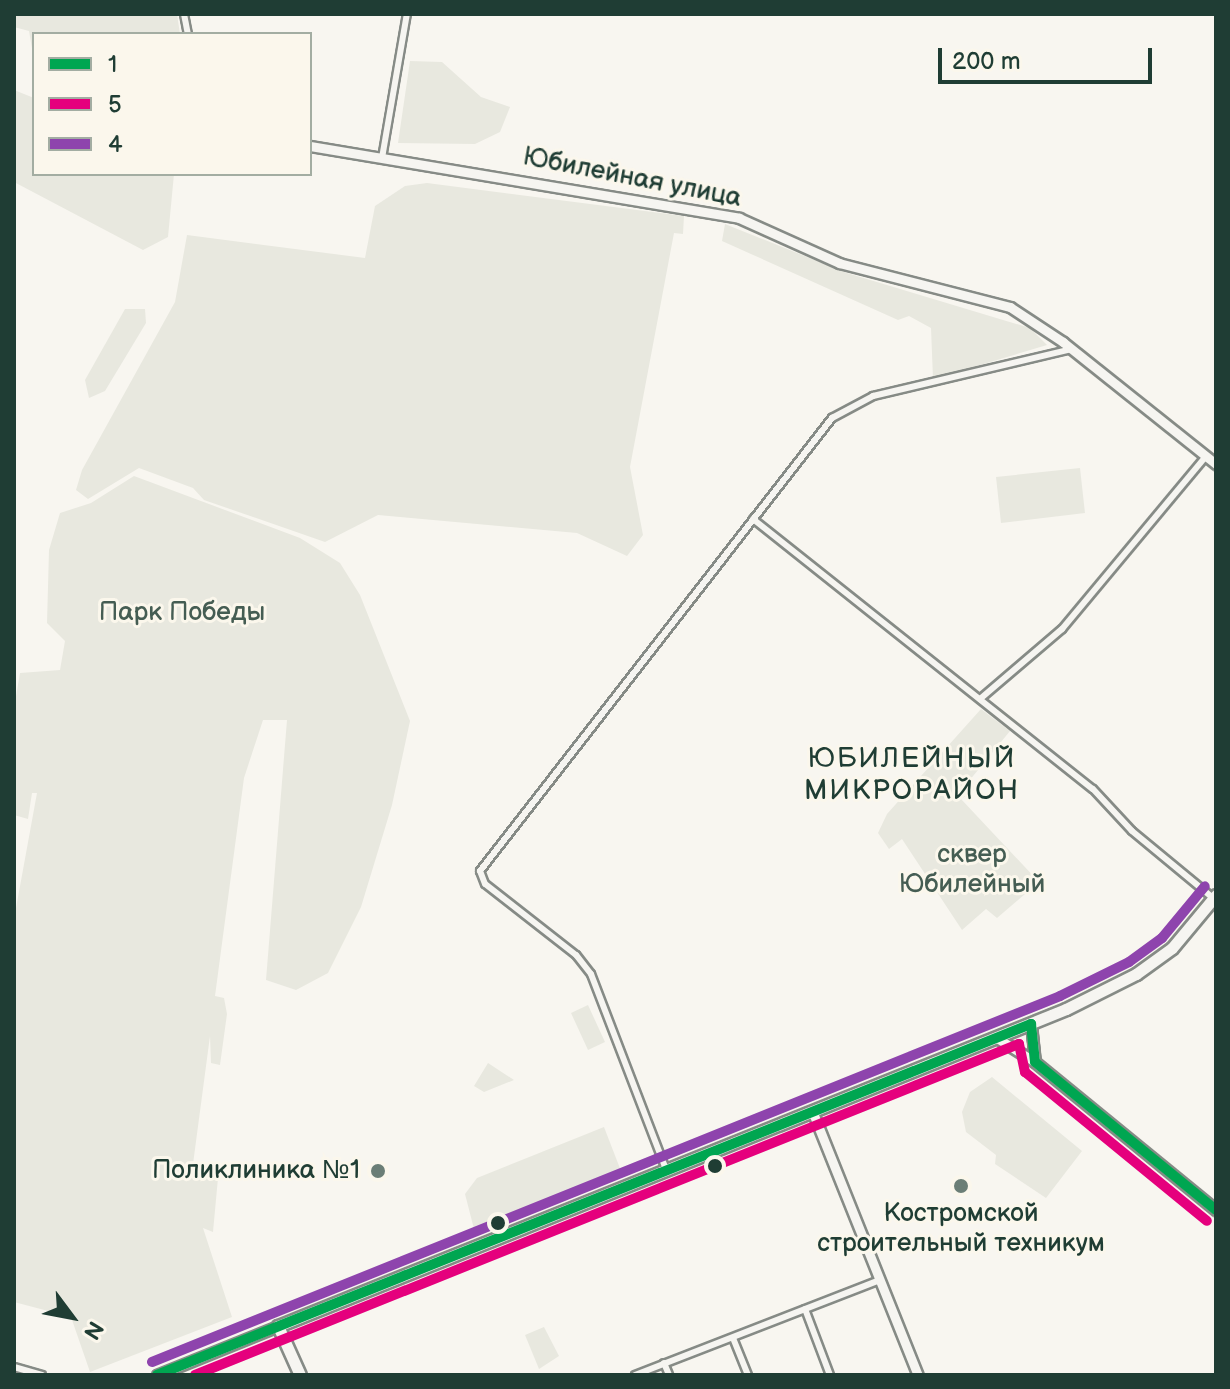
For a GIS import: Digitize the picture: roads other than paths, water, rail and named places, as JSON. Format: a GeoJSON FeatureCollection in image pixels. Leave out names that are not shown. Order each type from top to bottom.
{"type":"FeatureCollection","features":[{"type":"Feature","properties":{"kind":"highway"},"geometry":{"type":"LineString","coordinates":[[300,1375],[278,1326],[1031,1024],[1147,967],[1172,948],[1215,898]]}},
{"type":"Feature","properties":{"kind":"street"},"geometry":{"type":"LineString","coordinates":[[382,158],[407,14]]}},
{"type":"Feature","properties":{"kind":"street","name":"Юбилейная улица"},"geometry":{"type":"LineString","coordinates":[[312,146],[739,218],[839,263],[1010,307],[1072,349],[1216,464]]}},
{"type":"Feature","properties":{"kind":"street"},"geometry":{"type":"LineString","coordinates":[[667,1172],[591,974],[576,955],[485,884],[480,871],[832,418],[853,404],[1072,349]]}},
{"type":"Feature","properties":{"kind":"street"},"geometry":{"type":"LineString","coordinates":[[980,699],[1062,629],[1206,456]]}},
{"type":"Feature","properties":{"kind":"street"},"geometry":{"type":"LineString","coordinates":[[753,519],[1093,789],[1132,831],[1215,898]]}},
{"type":"Feature","properties":{"kind":"street"},"geometry":{"type":"LineString","coordinates":[[1031,1024],[1035,1062]]}},
{"type":"Feature","properties":{"kind":"street"},"geometry":{"type":"LineString","coordinates":[[997,1038],[1035,1062],[1216,1210]]}},
{"type":"Feature","properties":{"kind":"street"},"geometry":{"type":"LineString","coordinates":[[813,1113],[918,1375]]}},
{"type":"Feature","properties":{"kind":"street"},"geometry":{"type":"LineString","coordinates":[[635,1375],[880,1280]]}},
{"type":"Feature","properties":{"kind":"street"},"geometry":{"type":"LineString","coordinates":[[805,1309],[830,1375]]}},
{"type":"Feature","properties":{"kind":"street"},"geometry":{"type":"LineString","coordinates":[[157,1375],[278,1326]]}},
{"type":"Feature","properties":{"kind":"street"},"geometry":{"type":"LineString","coordinates":[[733,1338],[748,1375]]}},
{"type":"Feature","properties":{"kind":"street"},"geometry":{"type":"LineString","coordinates":[[664,1363],[669,1375]]}},
{"type":"Feature","properties":{"kind":"street"},"geometry":{"type":"LineString","coordinates":[[14,1367],[42,1375]]}},
{"type":"Feature","properties":{"kind":"place","name":"Поликлиника №1"},"geometry":{"type":"Point","coordinates":[378,1171]}},
{"type":"Feature","properties":{"kind":"place","name":"Костромской строительный техникум"},"geometry":{"type":"Point","coordinates":[961,1186]}},
{"type":"Feature","properties":{"kind":"district","name":"ЮБИЛЕЙНЫЙ МИКРОРАЙОН"},"geometry":{"type":"Point","coordinates":[912,775]}},
{"type":"Feature","properties":{"kind":"park label","name":"Парк Победы"},"geometry":{"type":"Point","coordinates":[182,613]}},
{"type":"Feature","properties":{"kind":"park label","name":"сквер Юбилейный"},"geometry":{"type":"Point","coordinates":[972,870]}}]}
